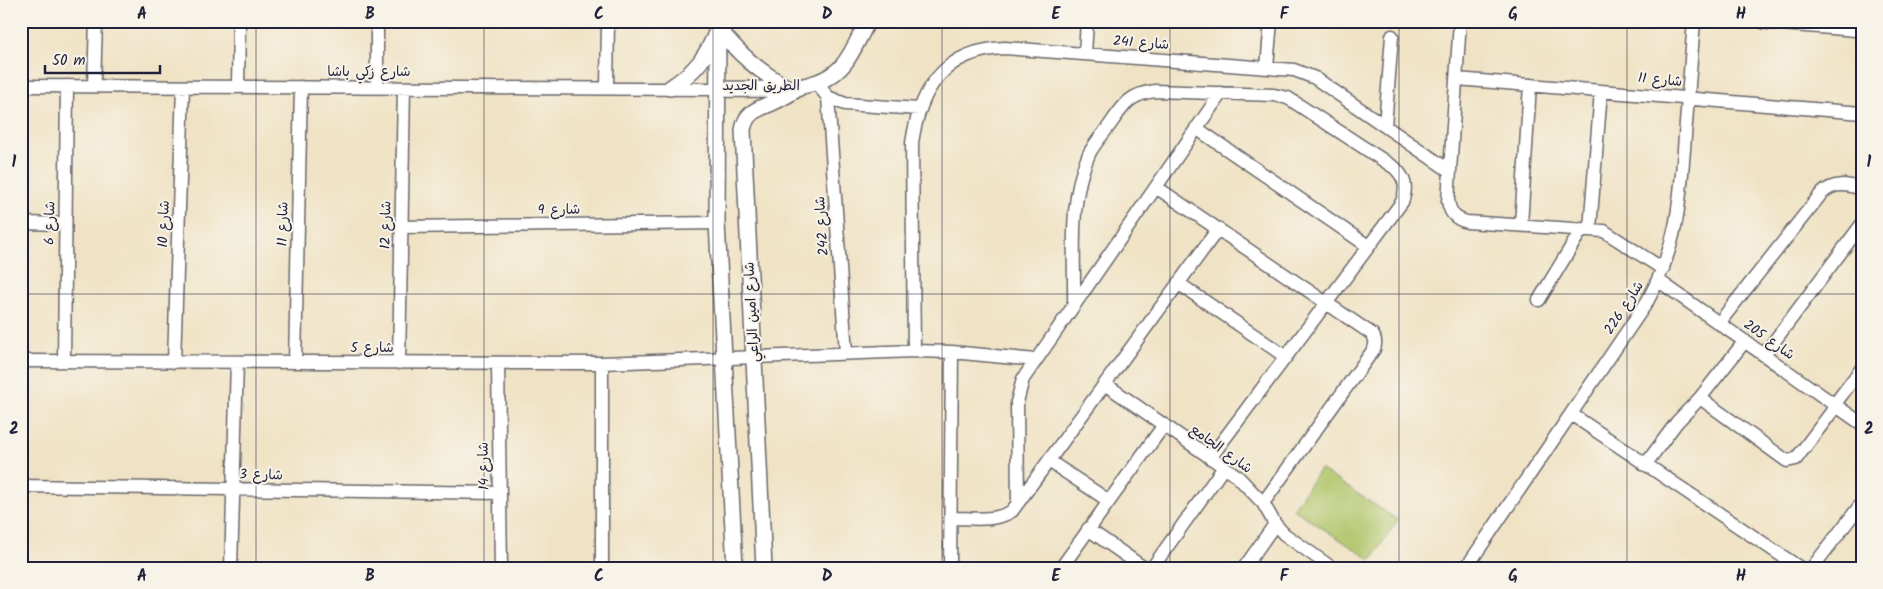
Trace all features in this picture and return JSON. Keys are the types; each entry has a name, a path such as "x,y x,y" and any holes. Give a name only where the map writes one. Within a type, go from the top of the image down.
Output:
{"street":[{"path":"94,86 96,21"},
{"path":"238,87 239,21"},
{"path":"376,21 377,88"},
{"path":"607,87 608,21"},
{"name":"الطريق الجديد","path":"718,25 717,89 794,88 816,83 831,76 844,64 868,21"},
{"path":"1085,54 1087,21"},
{"path":"1267,67 1271,21"},
{"name":"شارع 205","path":"1460,21 1448,201 1453,215 1459,220 1467,222 1586,229 1604,232 1617,238 1719,323 1862,424"},
{"name":"شارع 226","path":"1466,568 1647,302 1661,275 1671,249 1679,207 1694,21"},
{"path":"1764,21 1862,29"},
{"path":"670,88 687,77 701,63 711,47 718,25"},
{"path":"718,25 748,62 768,76 794,88"},
{"path":"1385,126 1392,36"},
{"name":"شارع 241","path":"914,351 912,143 919,109 935,81 945,69 973,53 1005,48 1294,70 1315,78 1450,171"},
{"name":"شارع 11","path":"1456,79 1862,113"},
{"path":"816,83 828,97 845,104 919,109"},
{"path":"1521,225 1530,85"},
{"name":"شارع زكي باشا","path":"21,86 607,87 717,89"},
{"name":"شارع 6","path":"64,361 67,86"},
{"name":"شارع 10","path":"174,362 183,86"},
{"name":"شارع 11","path":"295,362 301,87"},
{"name":"شارع 12","path":"399,363 404,88"},
{"name":"شارع امين الراعي","path":"764,568 742,130 746,119 754,110 776,101 794,88"},
{"path":"717,89 717,223 735,568"},
{"path":"1074,305 1077,194 1082,172 1096,145 1121,108 1130,99 1142,93 1155,91 1221,93 1274,95 1288,98 1395,168 1402,175 1405,184 1405,194 1402,202 1210,458"},
{"path":"1539,300 1586,229 1601,91"},
{"path":"1018,503 1017,402 1023,379 1221,93"},
{"name":"شارع 242","path":"828,97 846,352"},
{"path":"1196,128 1368,246"},
{"path":"1719,323 1827,188 1843,184 1862,189"},
{"path":"1156,186 1372,334 1375,338 1376,344 1263,503"},
{"path":"21,223 65,224"},
{"name":"شارع 9","path":"401,227 717,223"},
{"path":"1764,355 1862,224"},
{"path":"951,518 995,518 1004,516 1012,511 1218,229"},
{"path":"1178,283 1286,357"},
{"path":"1646,465 1677,422 1700,398 1744,341"},
{"name":"شارع 5","path":"21,361 602,363 754,358 846,352 914,351 952,352 1036,360"},
{"path":"950,568 952,352"},
{"path":"230,568 238,362"},
{"path":"602,363 602,568"},
{"name":"شارع 14","path":"498,364 501,568"},
{"path":"1700,398 1787,461 1796,459 1862,368"},
{"name":"شارع الجامع","path":"1104,384 1237,476 1263,503 1275,524 1284,534 1332,568"},
{"path":"1571,414 1800,568"},
{"path":"1061,568 1164,425"},
{"path":"1049,461 1109,501"},
{"path":"1152,568 1224,467"},
{"name":"شارع 3","path":"21,486 500,493"},
{"path":"1812,568 1862,503"},
{"path":"1244,568 1275,524"},
{"path":"1088,529 1144,568"}],"green space":[{"path":"1320,469 1398,520 1371,560 1293,509"}]}
